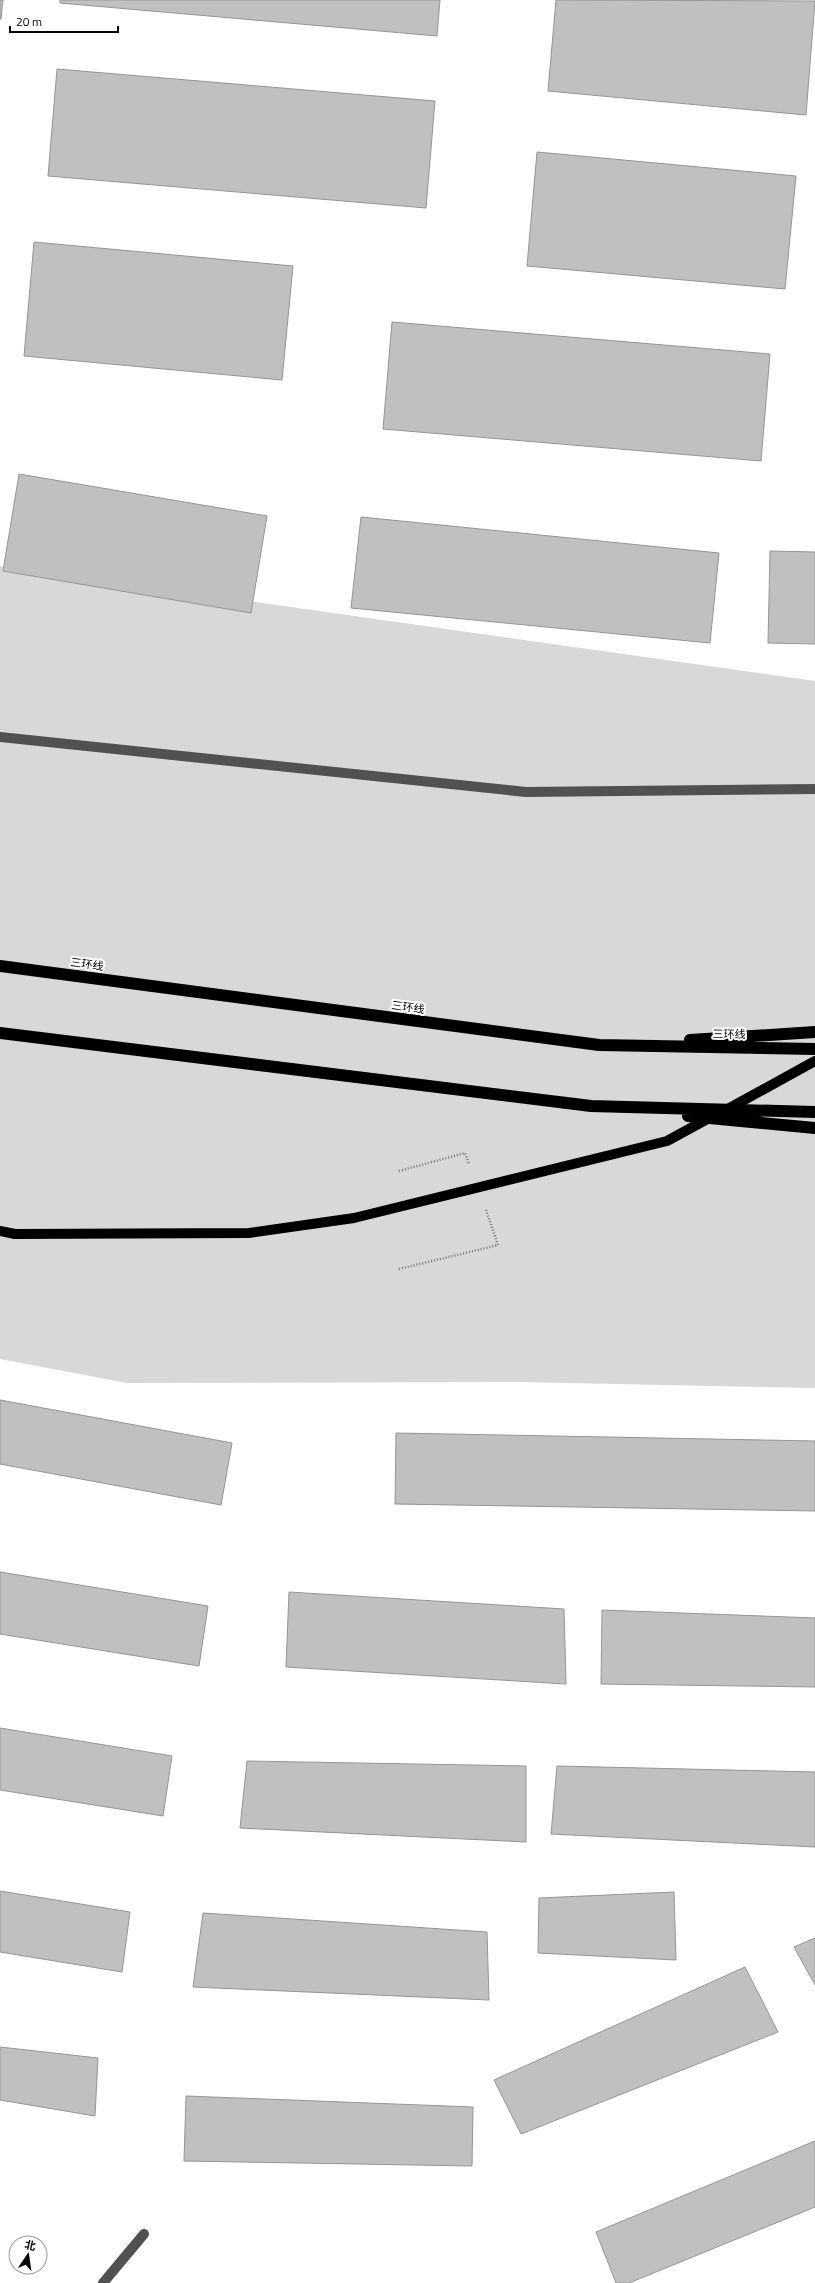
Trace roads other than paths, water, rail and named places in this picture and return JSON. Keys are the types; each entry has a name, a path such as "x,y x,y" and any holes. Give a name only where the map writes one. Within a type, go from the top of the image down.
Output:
{"highway":[{"name":"三环线","path":"0,966 599,1045 815,1049"},
{"path":"599,1045 815,1032"},
{"path":"0,1033 591,1106 815,1128"},
{"path":"591,1106 815,1112"}],"main road":[{"path":"0,1231 15,1234 249,1233 354,1218 667,1141 815,1061"}],"street":[{"path":"0,737 526,792 815,789"},
{"path":"104,2283 144,2234"}]}
